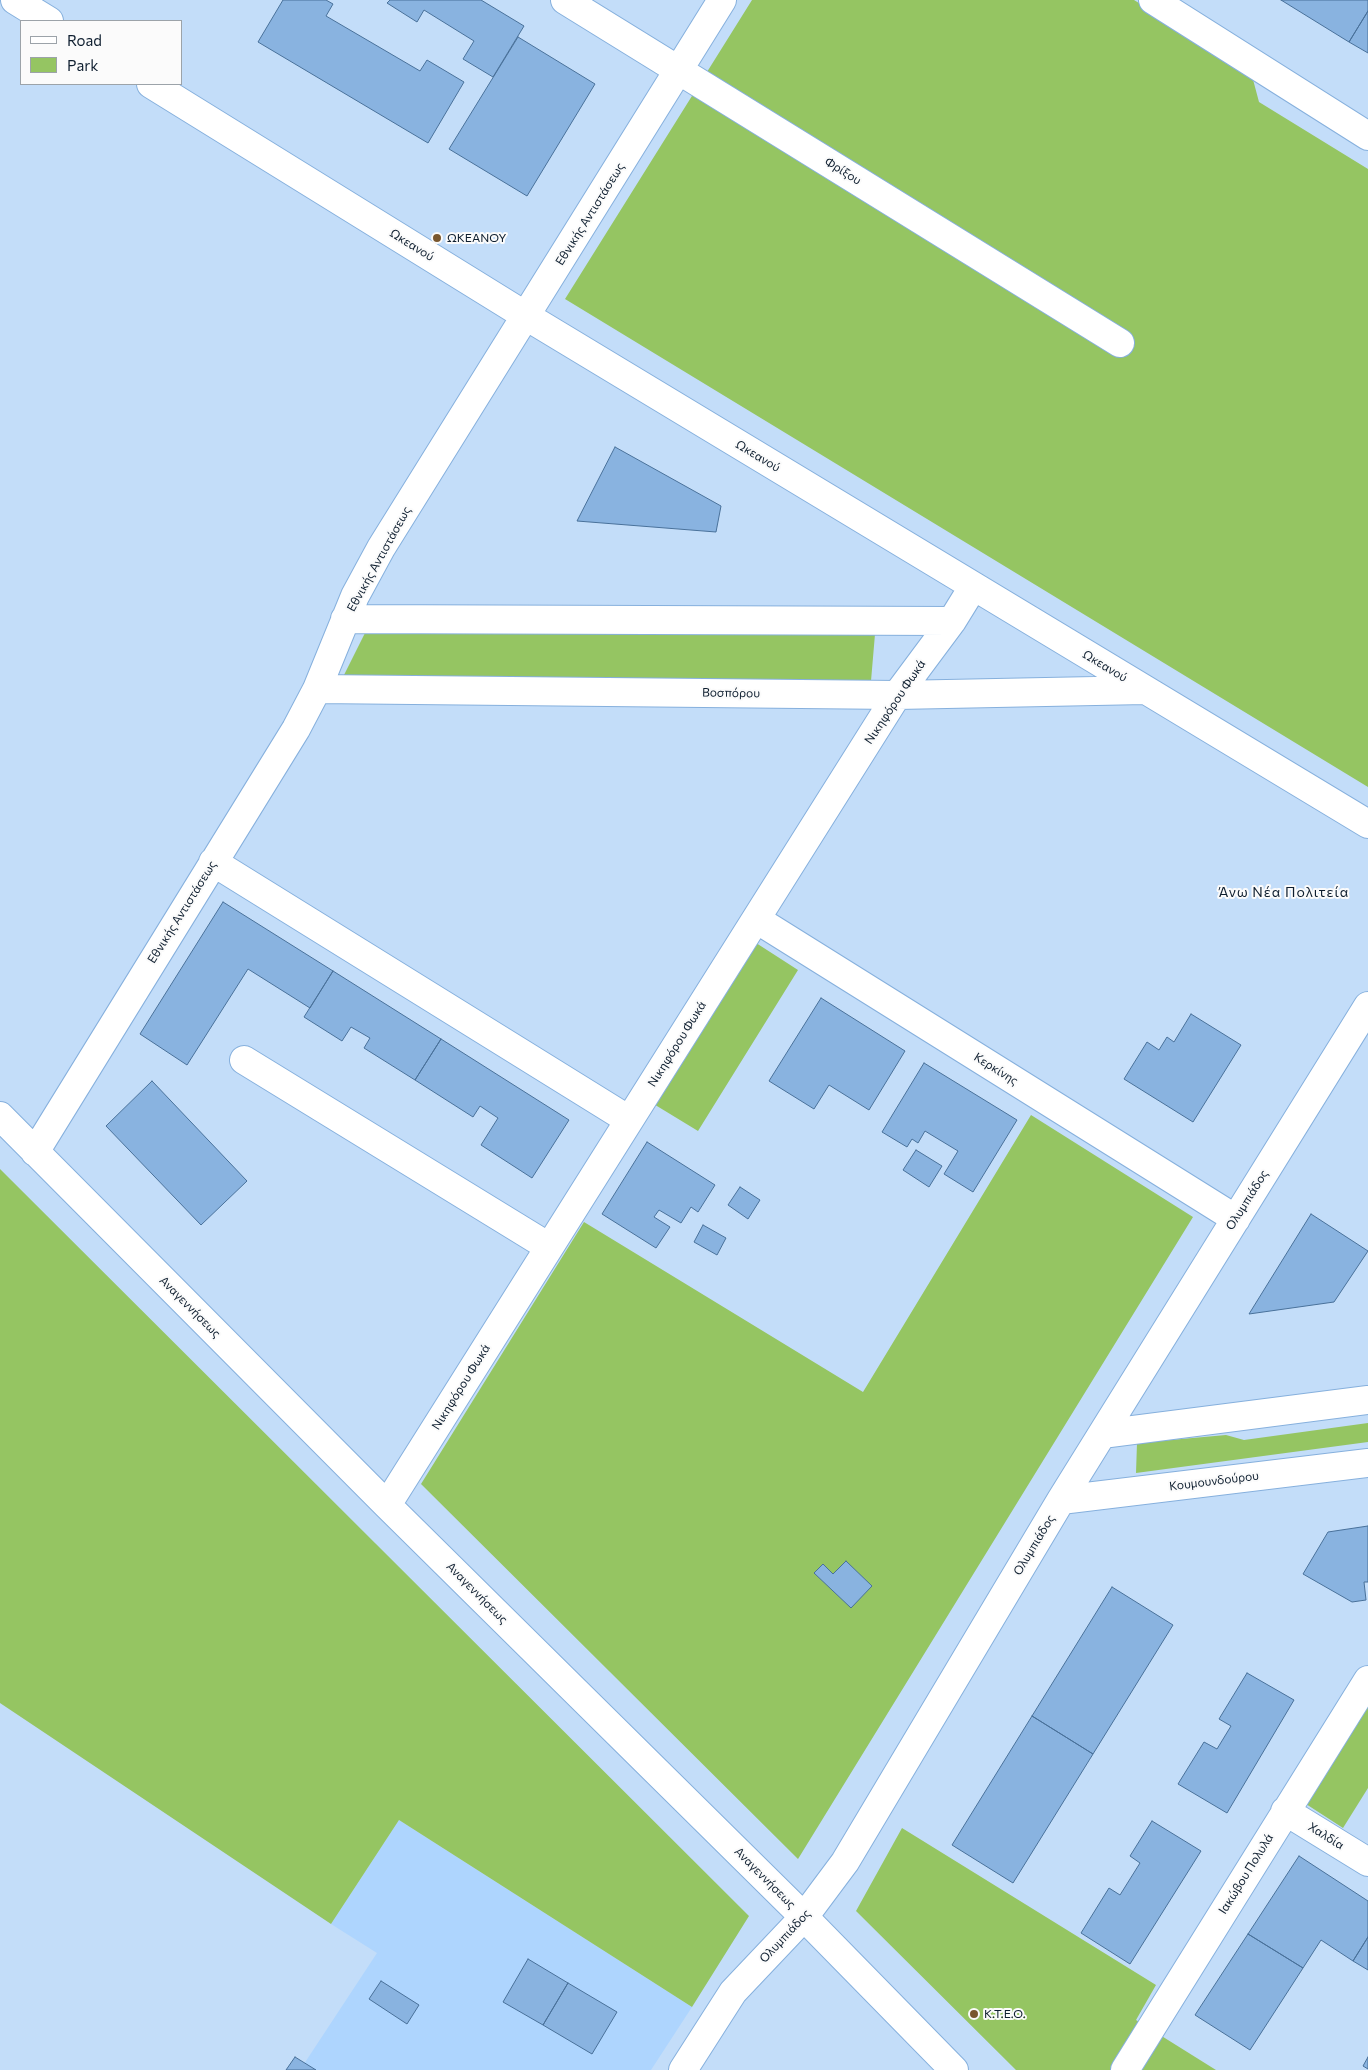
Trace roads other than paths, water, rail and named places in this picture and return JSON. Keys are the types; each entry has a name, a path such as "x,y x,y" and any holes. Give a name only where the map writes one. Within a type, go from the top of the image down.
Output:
{"street":[{"path":"15,0 47,20"},
{"name":"Φρίξου","path":"565,0 1120,343"},
{"name":"Εθνικής Αντιστάσεως","path":"35,1152 296,728 317,689 355,596 382,548 722,0"},
{"path":"1153,0 1368,136"},
{"name":"Ωκεανού","path":"153,85 526,316 1368,824"},
{"name":"Νικηφόρου Φωκά","path":"387,1505 897,695 952,621 974,587"},
{"path":"346,619 952,621"},
{"name":"Βοσπόρου","path":"317,689 897,695 1145,690"},
{"path":"213,862 629,1120"},
{"name":"Κερκίνης","path":"756,919 1236,1219"},
{"name":"Ολυμπιάδος","path":"683,2070 733,1992 804,1917 828,1887 1061,1500 1368,1006"},
{"path":"244,1060 549,1247"},
{"name":"Αναγεννήσεως","path":"0,1116 387,1505 804,1917 954,2070"},
{"path":"1102,1434 1368,1400"},
{"name":"Κουμουνδούρου","path":"1061,1500 1368,1463"},
{"name":"Ιακώβου Πολυλά","path":"1125,2070 1368,1680"},
{"name":"Χαλδία","path":"1285,1811 1364,1852"}],"place":[{"name":"ΩΚΕΑΝΟΥ","path":"437,238"},
{"name":"K.T.E.O.","path":"974,2014"}],"district":[{"name":"Άνω Νέα Πολιτεία","path":"1284,892"}]}
